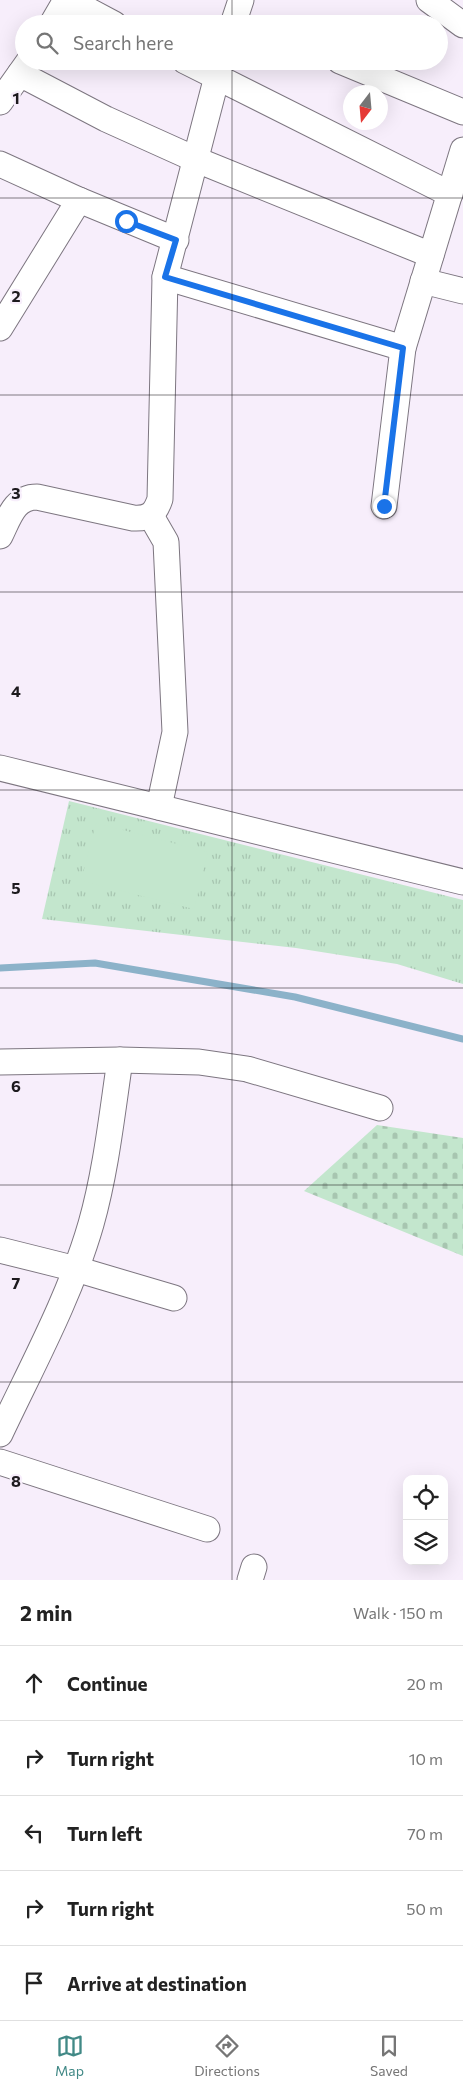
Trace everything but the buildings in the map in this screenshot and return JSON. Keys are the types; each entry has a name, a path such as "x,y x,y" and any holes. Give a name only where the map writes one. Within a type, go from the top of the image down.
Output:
{"street":[{"path":"58,15 67,0 96,15"},
{"path":"429,0 463,24"},
{"path":"0,102 23,70"},
{"path":"27,70 106,120 197,160 431,255"},
{"path":"0,536 18,502 26,497 37,496 133,518 151,516 156,510 160,499 165,277 197,160 218,70"},
{"path":"220,70 450,194"},
{"path":"362,70 463,112"},
{"path":"384,506 403,348 463,150"},
{"path":"0,164 79,200 176,240"},
{"path":"0,328 79,200"},
{"path":"165,277 403,348"},
{"path":"423,281 463,291"},
{"path":"151,516 166,542 175,732 159,807"},
{"path":"0,768 463,882"},
{"path":"0,1434 76,1269 91,1224 105,1158 120,1060"},
{"path":"0,1062 120,1060 199,1062 247,1069 380,1108"},
{"path":"0,1250 76,1269 174,1298"},
{"path":"0,1462 207,1529"}],"green space":[{"path":"69,801 463,900 463,984 397,964 296,948 42,919"},
{"path":"96,823 208,852 194,909 81,881"},
{"path":"377,1125 463,1138 463,1256 304,1191"}],"waterway":[{"path":"0,968 95,963 295,997 463,1039"}],"route":[{"path":"126,221 176,240 165,277 328,324 403,348 384,506"}]}
